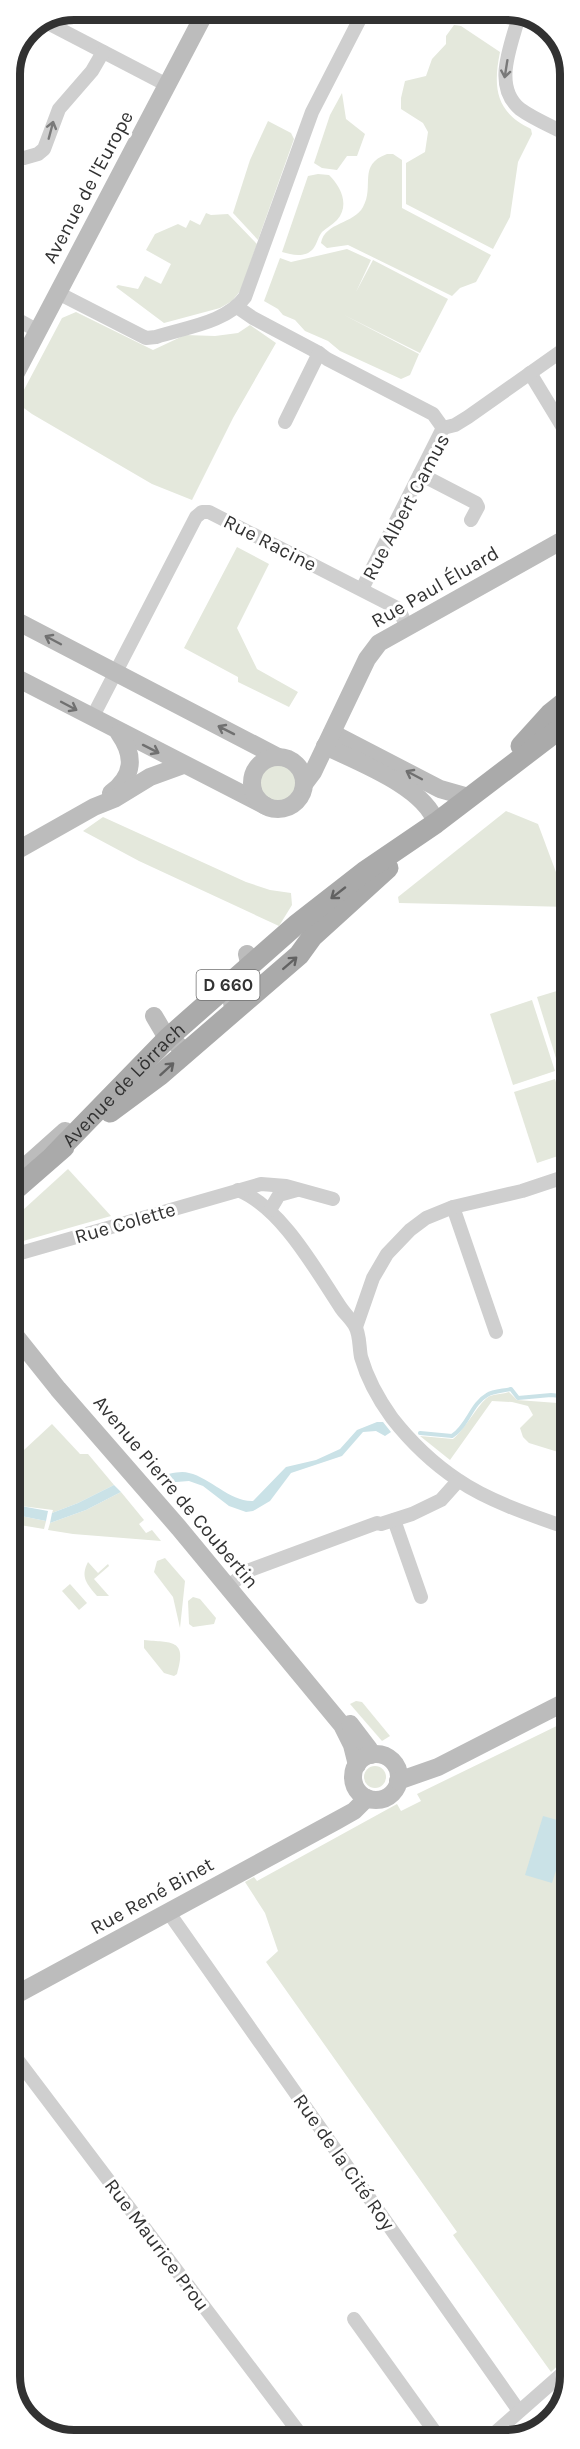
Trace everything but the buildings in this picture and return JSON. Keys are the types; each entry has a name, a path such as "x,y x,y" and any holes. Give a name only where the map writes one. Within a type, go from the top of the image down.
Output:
{"main road":[{"name":"Avenue de Lörrach","path":"491,779 560,706"},
{"name":"Avenue de Lörrach","path":"20,1185 54,1155 248,960 364,872 428,829 560,728"},
{"name":"Avenue de Lörrach","path":"54,1155 160,1075 299,955 312,937 368,889 428,829"}],"street":[{"name":"Avenue de l'Europe","path":"20,365 201,20"},
{"path":"58,293 146,338 156,337 226,314 237,307 245,297 312,112 359,20"},
{"path":"518,21 504,78 506,89 522,111 560,131"},
{"path":"51,25 167,85"},
{"path":"20,158 38,154 44,149 59,109 92,71 103,52"},
{"path":"237,307 253,318 320,353 327,360 433,414 443,428"},
{"path":"20,321 38,330"},
{"name":"Rue Albert Camus","path":"362,589 443,428 455,425 560,352"},
{"path":"285,422 320,353"},
{"path":"530,374 560,423"},
{"path":"420,474 477,503 478,507 471,520"},
{"name":"Rue Racine","path":"92,717 196,517 202,512 208,512 399,609 407,628"},
{"name":"Rue Paul Éluard","path":"304,784 314,772 367,659 379,644 560,542"},
{"path":"20,623 278,757 296,764 301,770 304,784 300,797 289,807 273,809 119,733 20,680"},
{"path":"94,807 124,783 129,770 127,744 119,733"},
{"path":"296,764 311,761 328,739"},
{"path":"328,739 440,789 468,797"},
{"path":"328,739 412,790 432,811 428,829"},
{"path":"266,806 254,794 253,777 262,763 278,757"},
{"path":"20,849 94,807 114,799 150,777 183,765"},
{"path":"154,1016 168,1038 178,1046 193,1045 212,1020 243,994 252,974 248,960"},
{"path":"20,1172 168,1038"},
{"path":"356,1327 378,1269 387,1254 410,1230 426,1218 453,1207 530,1190 560,1180"},
{"name":"Rue Colette","path":"20,1253 261,1184 286,1186 333,1199"},
{"path":"238,1190 258,1199 270,1210 305,1253 356,1327 362,1358 374,1387 391,1416 408,1436 459,1481 517,1509 560,1525"},
{"path":"270,1210 279,1195 299,1190"},
{"path":"453,1207 496,1332"},
{"name":"Avenue Pierre de Coubertin","path":"20,1342 274,1643 293,1656 301,1665 362,1740 364,1760"},
{"name":"Avenue Pierre de Coubertin","path":"20,1348 43,1371"},
{"path":"228,1587 247,1571 377,1523 394,1520 441,1500 459,1481"},
{"path":"517,1509 560,1518"},
{"path":"394,1520 421,1597"},
{"path":"397,1774 438,1767 560,1704"},
{"path":"383,1755 397,1774 394,1791 385,1798 361,1793 353,1776 364,1760 383,1755"},
{"name":"Rue René Binet","path":"20,1993 354,1810 361,1793"},
{"name":"Rue de la Cité Roy","path":"169,1913 519,2411"},
{"name":"Rue Maurice Prou","path":"20,2063 297,2430"},
{"path":"354,2319 433,2430"},
{"path":"498,2430 560,2376"}],"shaded area":[{"path":"454,25 461,26 500,52 497,76 499,97 510,115 531,129 532,134 518,162 510,217 493,249 406,204 406,163 425,152 428,132 423,123 401,109 405,81 426,76 432,59 446,44 446,36"},
{"path":"342,93 346,119 365,134 357,156 347,156 337,170 322,168 314,163 330,115"},
{"path":"268,121 291,133 294,139 258,240 233,213 250,160"},
{"path":"387,154 393,154 402,160 402,208 491,255 476,282 460,288 452,296 348,245 327,248 321,243 328,231 359,213 368,191 369,170 372,164"},
{"path":"329,175 337,185 343,202 341,214 322,232 310,252 298,255 282,252 308,176"},
{"path":"206,213 228,214 257,244 241,290 232,301 220,308 164,323 116,287 118,285 138,289 145,276 161,284 171,264 146,250 155,234 178,224 186,228 190,220 200,225"},
{"path":"347,249 371,260 356,292 373,260 448,299 420,353 344,315 419,354 410,375 401,379 340,351 328,341 305,331 295,320 283,315 278,309 264,301 280,258 291,262"},
{"path":"76,312 153,350 185,335 215,336 238,333 250,325 276,343 233,418 192,500 152,484 20,405 20,397 62,318"},
{"path":"237,547 269,564 237,628 257,669 298,692 289,707 238,682 238,677 184,648"},
{"path":"278,765 292,770 297,784 292,798 278,803 264,798 259,784 264,770"},
{"path":"506,811 538,824 560,883 560,907 399,903 398,897"},
{"path":"103,817 246,882 270,890 291,893 292,905 279,926 139,861 83,831"},
{"path":"560,990 560,1068 559,1068 537,997"},
{"path":"532,1000 555,1071 513,1085 490,1014"},
{"path":"555,1079 560,1095 560,1155 537,1163 514,1092"},
{"path":"68,1169 111,1216 23,1241 20,1238 20,1213"},
{"path":"509,1392 517,1400 560,1403 560,1453 529,1443 523,1437 520,1428 533,1415 528,1406 512,1402 492,1401 450,1460 420,1436 453,1439 486,1398"},
{"path":"52,1424 80,1454 88,1454 114,1485 52,1513 53,1510 20,1506 20,1454"},
{"path":"121,1492 144,1520 139,1524 146,1533 152,1530 161,1541 48,1530 50,1523 86,1510"},
{"path":"20,1516 46,1521 44,1529 20,1525"},
{"path":"165,1558 185,1581 180,1628 173,1597 154,1572 157,1561"},
{"path":"88,1562 98,1573 108,1564 109,1566 94,1579 109,1596 97,1596 88,1584 85,1572"},
{"path":"70,1584 87,1603 79,1610 62,1591"},
{"path":"193,1597 200,1599 216,1618 214,1624 193,1627 189,1624 188,1601"},
{"path":"144,1640 169,1643 179,1648 180,1662 177,1674 174,1676 164,1673 144,1648"},
{"path":"356,1701 362,1702 390,1736 382,1741 350,1704"},
{"path":"560,1724 560,2363 551,2372 453,2235 457,2232 266,1962 278,1951 265,1913 245,1882 254,1877 257,1881 397,1804 401,1811 421,1801 417,1794"},
{"path":"375,1766 383,1769 386,1777 383,1785 375,1788 367,1785 364,1777 367,1769"}],"water":[{"path":"383,1422 391,1432 385,1436 376,1431 363,1432 342,1456 291,1473 270,1501 253,1511 246,1512 229,1506 203,1486 189,1481 163,1483 157,1476 178,1472 189,1473 236,1498 253,1501 286,1467 316,1460 340,1449 357,1430"},
{"path":"114,1485 121,1492 86,1510 50,1523 52,1513"},
{"path":"20,1506 48,1511 46,1521 20,1516"},
{"path":"543,1816 560,1821 560,1858 552,1883 525,1875"}],"waterway":[{"path":"420,1433 452,1436 462,1427 482,1399 495,1392 511,1389 518,1398 560,1396"}]}
